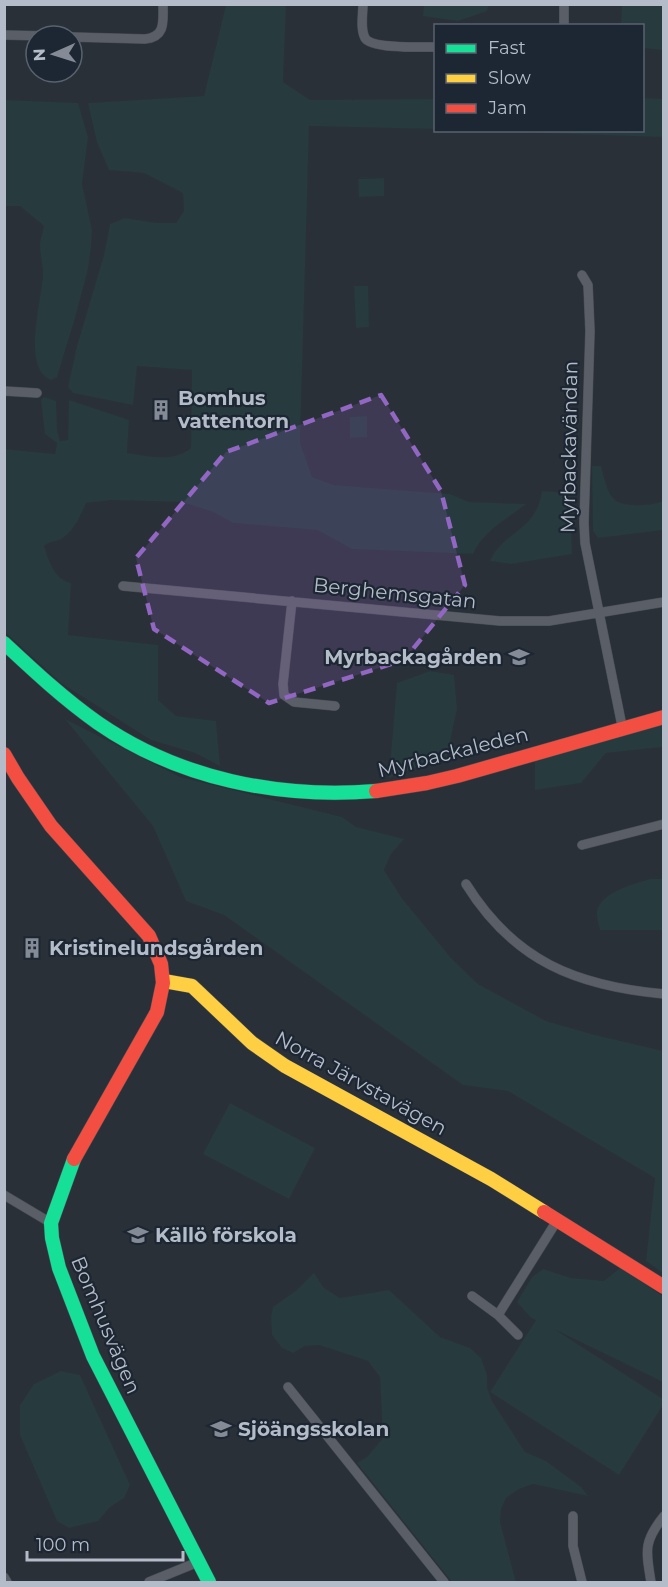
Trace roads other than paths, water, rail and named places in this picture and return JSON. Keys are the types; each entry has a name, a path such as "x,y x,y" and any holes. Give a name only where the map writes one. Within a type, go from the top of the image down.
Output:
{"street":[{"path":"84,37 151,39 160,34 162,30 163,4"},
{"path":"363,4 363,33 369,43 434,47"},
{"path":"564,4 564,24"},
{"path":"4,35 24,35"},
{"name":"Myrbackavändan","path":"582,275 588,285 590,331 584,523 598,612 622,726"},
{"path":"4,391 37,393"},
{"name":"Berghemsgatan","path":"123,586 500,621 549,621 663,603"},
{"path":"292,601 283,684 284,695 294,702 335,706"},
{"name":"Myrbackaleden","path":"4,643 81,711 135,745 158,757 215,777 282,792 334,794 399,789 469,772 622,726 663,717"},
{"path":"4,754 30,796 61,836 149,936 159,954 164,981"},
{"path":"582,845 663,824"},
{"path":"466,885 481,908 494,922 520,946 540,959 566,973 595,984 626,990 663,993"},
{"name":"Norra Järvstavägen","path":"164,981 192,986 252,1043 285,1066 440,1150 558,1219 663,1287"},
{"name":"Bomhusvägen","path":"164,981 161,999 149,1028 71,1164 51,1223 52,1238 59,1268 93,1356 209,1582"},
{"path":"4,1195 51,1223"},
{"path":"498,1315 558,1219"},
{"path":"472,1296 498,1315 518,1335"},
{"path":"288,1387 444,1582"},
{"path":"573,1516 573,1546 582,1582"},
{"path":"651,1582 647,1551 648,1539 663,1516"},
{"path":"149,1582 198,1562"},
{"path":"4,1577 7,1582"}],"place":[{"name":"Bomhus vattentorn","path":"161,410"},
{"name":"Myrbackagården","path":"519,657"},
{"name":"Kristinelundsgården","path":"32,948"},
{"name":"Källö förskola","path":"138,1235"},
{"name":"Sjöängsskolan","path":"221,1429"}]}
